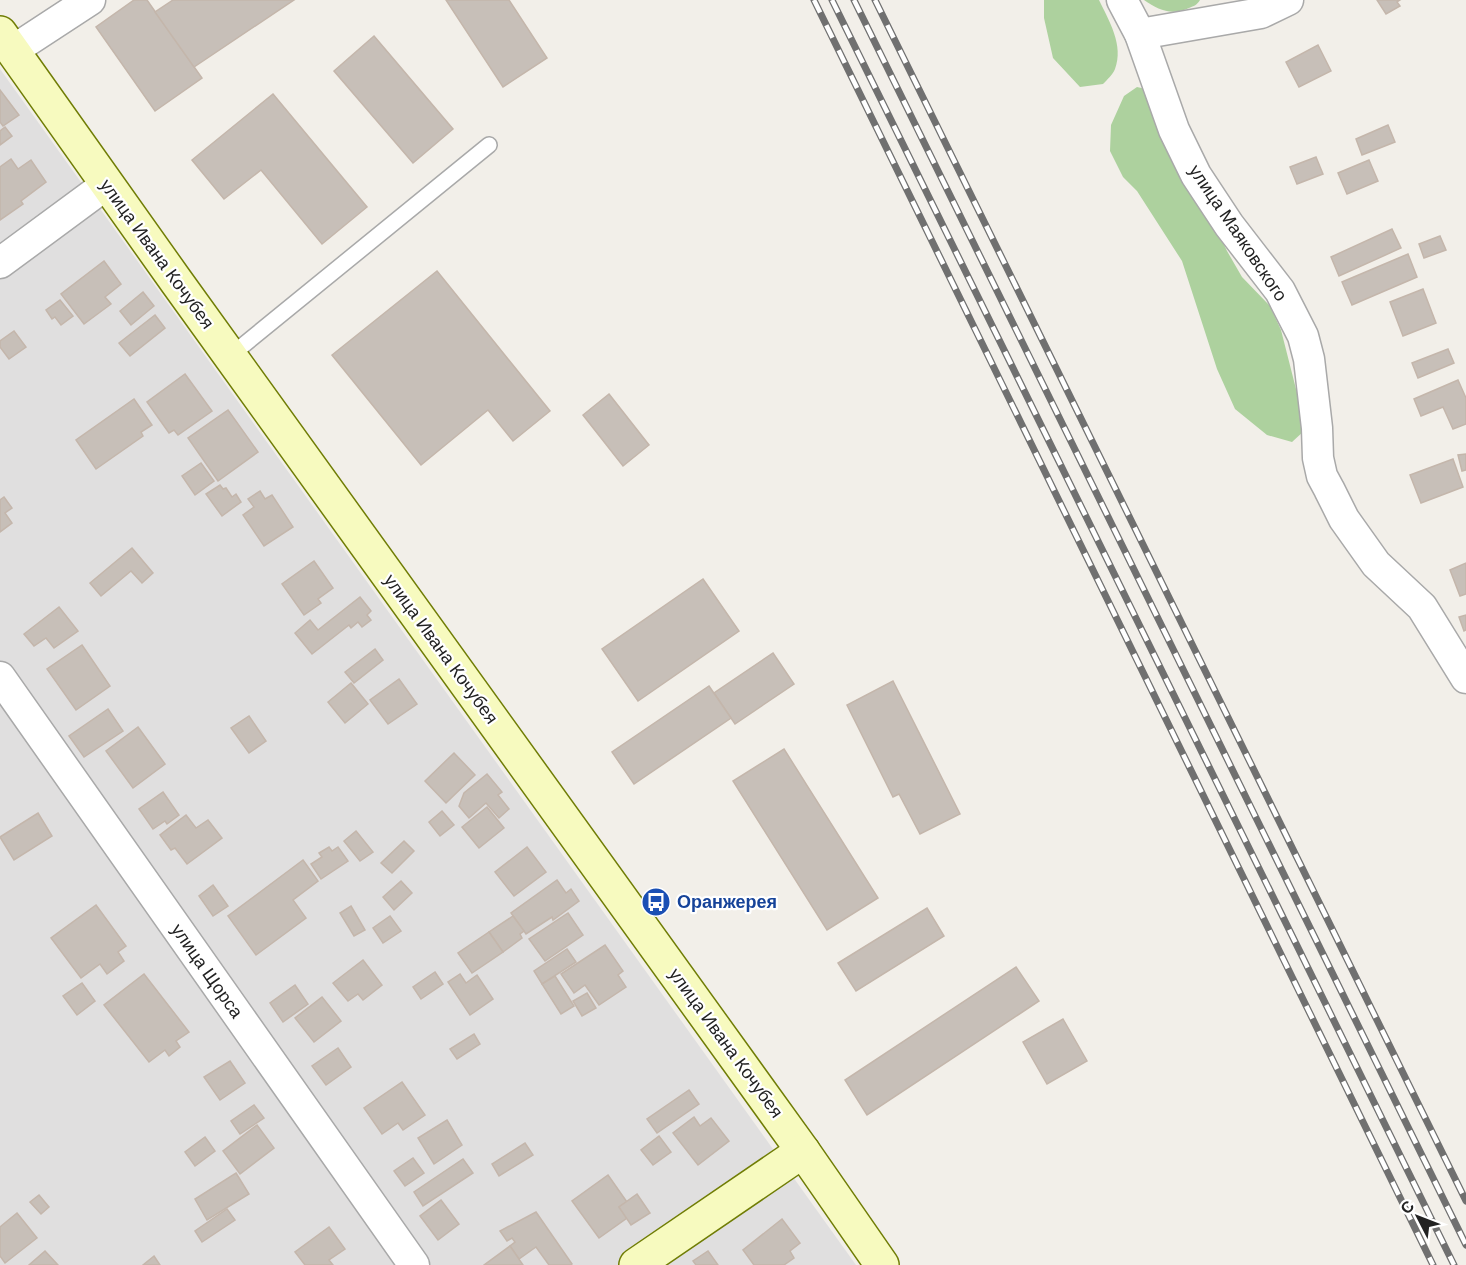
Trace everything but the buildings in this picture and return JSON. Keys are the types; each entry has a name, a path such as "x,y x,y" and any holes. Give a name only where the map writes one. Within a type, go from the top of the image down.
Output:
{"street":[{"path":"6,42 90,0"},
{"name":"улица Маяковского","path":"1122,0 1140,34 1174,130 1196,175 1229,225 1280,291 1303,336 1309,359 1318,458 1322,476 1344,519 1376,564 1422,607 1466,678"},
{"path":"1140,34 1261,13 1288,0"},
{"name":"улица Ивана Кочубея","path":"6,42 803,1151 882,1265"},
{"path":"0,263 107,184"},
{"name":"улица Щорса","path":"0,677 414,1265"},
{"path":"636,1265 803,1151"}],"lane":[{"path":"230,356 489,145"}],"shaded area":[{"path":"0,69 856,1265 0,1265"}],"green space":[{"path":"1044,0 1099,0 1114,33 1118,51 1115,69 1103,84 1080,87 1053,58 1044,18"},
{"path":"1144,0 1200,0 1189,8 1171,12"},
{"path":"1137,87 1150,90 1227,251 1242,277 1270,306 1281,330 1303,410 1304,431 1292,442 1267,435 1235,409 1217,369 1182,261 1137,191 1123,177 1110,151 1111,125 1124,96"}],"railway":[{"path":"814,0 1433,1265"},
{"path":"832,0 1454,1265"},
{"path":"854,0 1466,1245"},
{"path":"875,0 1466,1201"}],"place":[{"name":"Оранжерея","path":"656,902"}]}
